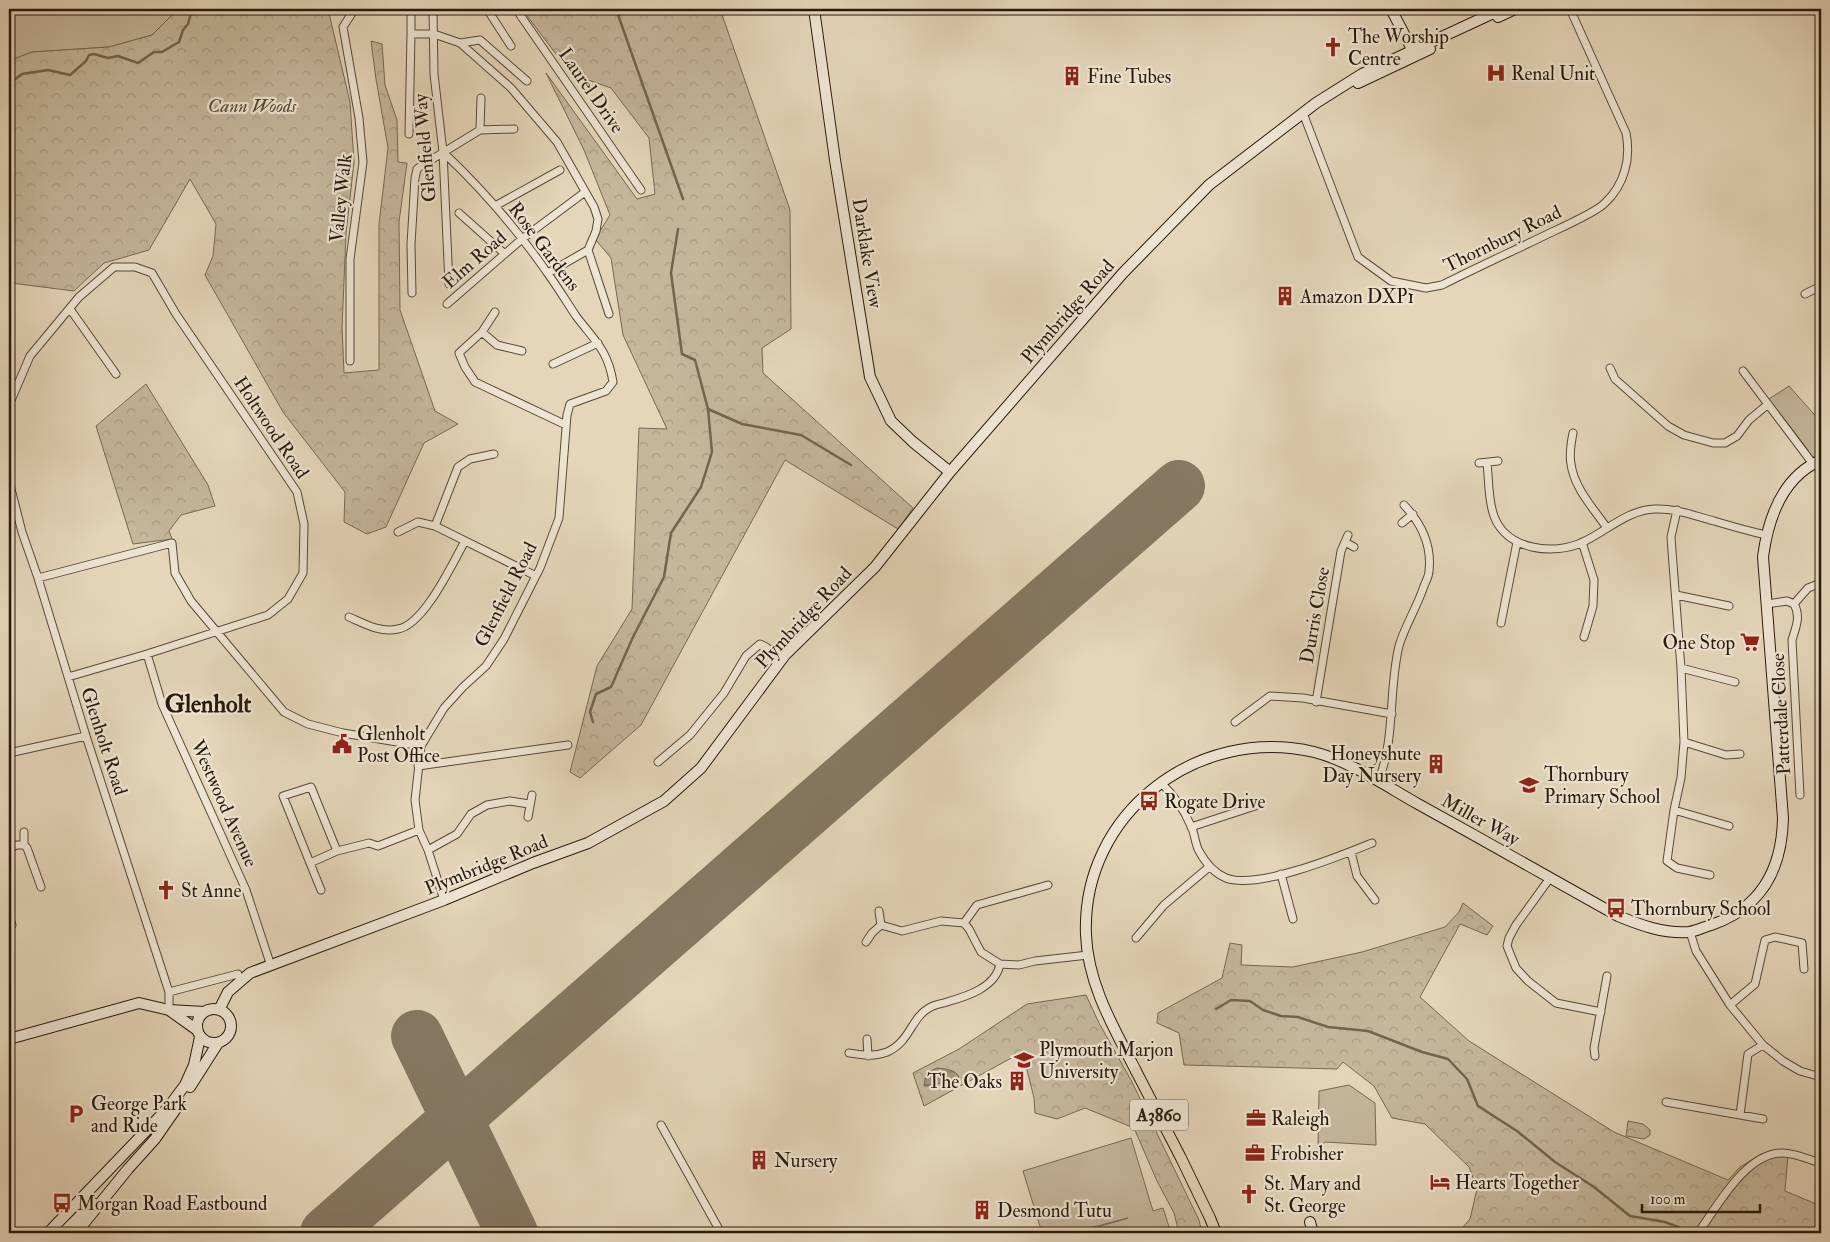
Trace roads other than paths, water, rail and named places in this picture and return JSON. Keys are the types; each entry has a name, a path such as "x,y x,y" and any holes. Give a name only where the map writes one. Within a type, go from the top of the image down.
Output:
{"main road":[{"name":"Darklake View","path":"814,9 870,377 891,421 913,442 950,472"},
{"path":"1391,9 1413,53"},
{"name":"Plymbridge Road","path":"1413,53 1502,9"},
{"name":"Plymbridge Road","path":"220,1010 228,992 250,973 444,900 533,863 588,843 664,801 701,768 782,660 875,567 950,472 1132,262 1209,185 1316,103 1362,74 1515,9"},
{"name":"Miller Way","path":"1216,1233 1181,1158 1099,995 1091,970 1086,935 1089,896 1102,854 1124,818 1140,800 1174,773 1225,752 1263,747 1286,747 1328,756 1618,916 1644,927 1690,932 1722,921 1742,910 1757,896 1773,873 1783,836 1763,557 1771,516 1782,495 1797,477 1817,462"},
{"path":"9,1039 139,1003 169,1010 204,1012 213,1009 220,1010 229,1017 231,1024 228,1036 218,1043 156,1138 76,1233"},
{"path":"169,1010 210,1043 218,1043"},
{"path":"48,1233 167,1109 185,1085 194,1065 199,1017 204,1012"},
{"path":"63,1233 128,1169"},
{"path":"1310,1222 1313,1233"}],"street":[{"path":"409,134 411,9"},
{"name":"Glenfield Way","path":"434,9 434,74 443,152 449,284"},
{"path":"487,9 511,46"},
{"name":"Laurel Drive","path":"516,9 641,190"},
{"name":"Thornbury Road","path":"1303,113 1358,257 1391,281 1426,288 1442,285 1574,222 1604,205 1619,184 1629,153 1626,133 1570,9"},
{"name":"Valley Walk","path":"350,361 350,259 363,162 359,118 343,27 355,11"},
{"path":"411,34 434,34 460,43 511,88 557,142 586,192 598,219 596,231 588,250 548,273"},
{"path":"460,43 480,40 527,81"},
{"path":"480,130 481,98"},
{"path":"412,293 411,244 415,178 418,169 480,130 514,129"},
{"name":"Rose Gardens","path":"443,152 495,206 522,239 606,354 611,367"},
{"path":"495,206 560,170"},
{"name":"Elm Road","path":"447,304 522,239 586,192"},
{"path":"459,213 505,254"},
{"path":"588,250 609,314"},
{"name":"Holtwood Road","path":"68,677 216,633 268,615 288,598 303,573 304,524 297,492 176,314 152,273 135,266 114,268 79,297 70,309"},
{"path":"1805,294 1821,286"},
{"path":"9,404 30,356 70,309 116,374"},
{"path":"495,312 482,332 459,352 465,367 475,382 566,425"},
{"path":"482,332 497,345 522,351"},
{"path":"553,364 598,343"},
{"name":"Glenfield Road","path":"444,900 428,850 419,830 415,800 421,746 444,708 463,686 486,666 504,639 536,576 559,518 566,425 570,404 606,391 613,382 611,367"},
{"path":"1610,368 1616,379 1668,426 1684,435 1713,443 1725,443 1737,436 1749,420 1767,405"},
{"path":"1743,371 1767,405 1817,462"},
{"path":"1573,433 1571,464 1574,475 1607,528"},
{"path":"435,526 458,467 470,458 494,454"},
{"path":"1479,463 1498,461"},
{"path":"1488,463 1493,515 1503,531 1517,542 1530,546 1556,549 1566,548 1582,542 1629,515 1642,510 1656,509 1677,510 1766,535"},
{"name":"Glenholt Road","path":"9,480 22,532 169,992 169,1010"},
{"path":"1378,782 1385,764 1400,643 1418,604 1429,572 1424,532 1413,514 1404,505"},
{"path":"1677,510 1671,537 1681,668 1684,742 1681,778 1674,810 1667,861 1677,868 1710,874"},
{"path":"1402,523 1413,514"},
{"path":"398,532 418,522 435,526 536,576"},
{"name":"Durris Close","path":"1316,702 1341,551 1346,539 1354,547"},
{"path":"349,617 375,629 398,629 412,623 430,602 465,541"},
{"path":"1501,623 1517,542"},
{"path":"1582,542 1594,580 1593,606 1584,637"},
{"path":"38,578 172,543 176,573 191,601 284,712 308,724 342,733 421,746"},
{"path":"1766,604 1787,601 1794,604 1808,588 1821,583"},
{"path":"1676,595 1729,606"},
{"name":"Patterdale Close","path":"1794,604 1798,618 1792,640 1800,794"},
{"path":"658,762 690,735 724,693 746,656 760,644 782,660"},
{"name":"Westwood Avenue","path":"147,654 162,704 246,890 271,966"},
{"path":"1681,668 1735,682"},
{"path":"1235,722 1270,696 1303,698 1316,702 1392,714"},
{"path":"9,753 86,736"},
{"path":"1684,742 1726,754 1740,754"},
{"path":"418,766 568,744"},
{"path":"1161,782 1175,798 1191,827 1198,850 1209,867 1225,878 1246,881 1281,874 1351,852 1372,843"},
{"path":"321,890 283,796 311,787 337,852"},
{"path":"528,817 532,794"},
{"path":"428,850 457,834 471,814 487,805 510,801 529,804"},
{"path":"1191,827 1255,806"},
{"path":"1674,810 1729,826"},
{"path":"310,863 337,852 369,843 378,846 419,830"},
{"path":"24,832 24,845"},
{"path":"9,848 17,845 24,845 28,848 41,887"},
{"path":"1351,852 1358,876 1375,900"},
{"path":"1136,938 1164,905 1209,867"},
{"path":"1281,874 1292,919"},
{"path":"1550,878 1509,938 1507,946 1516,968 1556,1003 1601,1012"},
{"path":"964,923 977,905 1048,885"},
{"path":"1032,889 1035,897"},
{"path":"879,911 881,925"},
{"path":"9,916 12,925"},
{"path":"881,925 902,931 940,921 964,923 981,952 1000,964 1010,966 1088,955"},
{"path":"866,942 881,925"},
{"path":"1690,932 1696,951 1730,1005 1763,1045 1784,1062 1800,1071 1821,1077"},
{"path":"1730,1005 1755,984 1765,940 1775,937 1802,943 1804,968"},
{"path":"849,1053 868,1056 887,1052 906,1038 926,1009 967,995 992,982 999,973 1000,964"},
{"path":"169,992 238,974"},
{"path":"1595,1056 1594,1048 1607,976"},
{"path":"867,1039 868,1056"},
{"path":"1740,1115 1748,1054 1763,1045"},
{"path":"1666,1102 1763,1119"},
{"path":"661,1125 721,1233"},
{"path":"1698,1233 1720,1199 1758,1159 1783,1153 1821,1163"}],"waterway":[{"path":"9,84 22,74 48,70 70,75 86,61 89,55 94,54 108,58 118,56 138,63 154,52 162,52 179,42 183,30 188,24 192,9"},
{"path":"616,9 683,199"},
{"path":"593,722 590,712 596,694 611,687 633,637 664,577 671,533 701,487 712,452 708,409 695,360 682,354 671,273 678,229"},
{"path":"708,409 742,424 801,435 851,465"},
{"path":"1216,1009 1231,1000 1250,1001 1263,1010 1281,1016 1298,1017 1328,1027 1368,1031 1422,1052 1448,1059 1467,1079 1478,1106 1517,1131 1555,1162 1594,1187 1630,1216 1665,1222 1691,1232"}],"place":[{"name":"The Worship Centre","path":"1333,47"},
{"name":"Renal Unit","path":"1496,73"},
{"name":"Fine Tubes","path":"1072,76"},
{"name":"Amazon DXP1","path":"1285,296"},
{"name":"One Stop","path":"1750,642"},
{"name":"Glenholt Post Office","path":"342,744"},
{"name":"Honeyshute Day Nursery","path":"1436,764"},
{"name":"Thornbury Primary School","path":"1529,785"},
{"name":"Rogate Drive","path":"1149,801"},
{"name":"St Anne","path":"166,890"},
{"name":"Thornbury School","path":"1616,908"},
{"name":"Plymouth Marjon University","path":"1024,1060"},
{"name":"The Oaks","path":"1017,1081"},
{"name":"George Park and Ride","path":"76,1114"},
{"name":"Raleigh","path":"1256,1118"},
{"name":"Frobisher","path":"1255,1153"},
{"name":"Nursery","path":"759,1160"},
{"name":"Hearts Together","path":"1440,1182"},
{"name":"St. Mary and St. George","path":"1249,1194"},
{"name":"Morgan Road Eastbound","path":"62,1203"},
{"name":"Desmond Tutu","path":"982,1210"}],"district":[{"name":"Glenholt","path":"208,704"}],"park label":[{"name":"Cann Woods","path":"252,105"}]}
